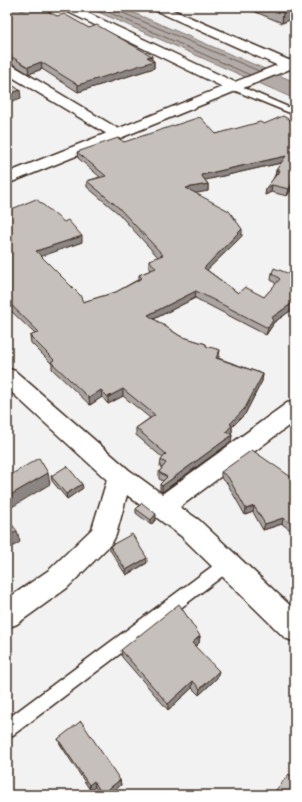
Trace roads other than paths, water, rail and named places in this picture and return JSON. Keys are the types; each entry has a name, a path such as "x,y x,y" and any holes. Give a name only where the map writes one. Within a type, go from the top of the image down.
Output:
{"street":[{"path":"66,7 237,86"},
{"path":"156,7 286,68"},
{"path":"7,68 117,134"},
{"path":"7,179 237,86 286,68"},
{"path":"7,376 120,477 190,528 295,629"},
{"path":"162,507 295,409"},
{"path":"7,615 58,579 103,534 120,477"}],"lane":[{"path":"237,86 295,114"},
{"path":"7,729 227,564"}],"water":[{"path":"87,7 120,7 295,82 295,99"}]}
